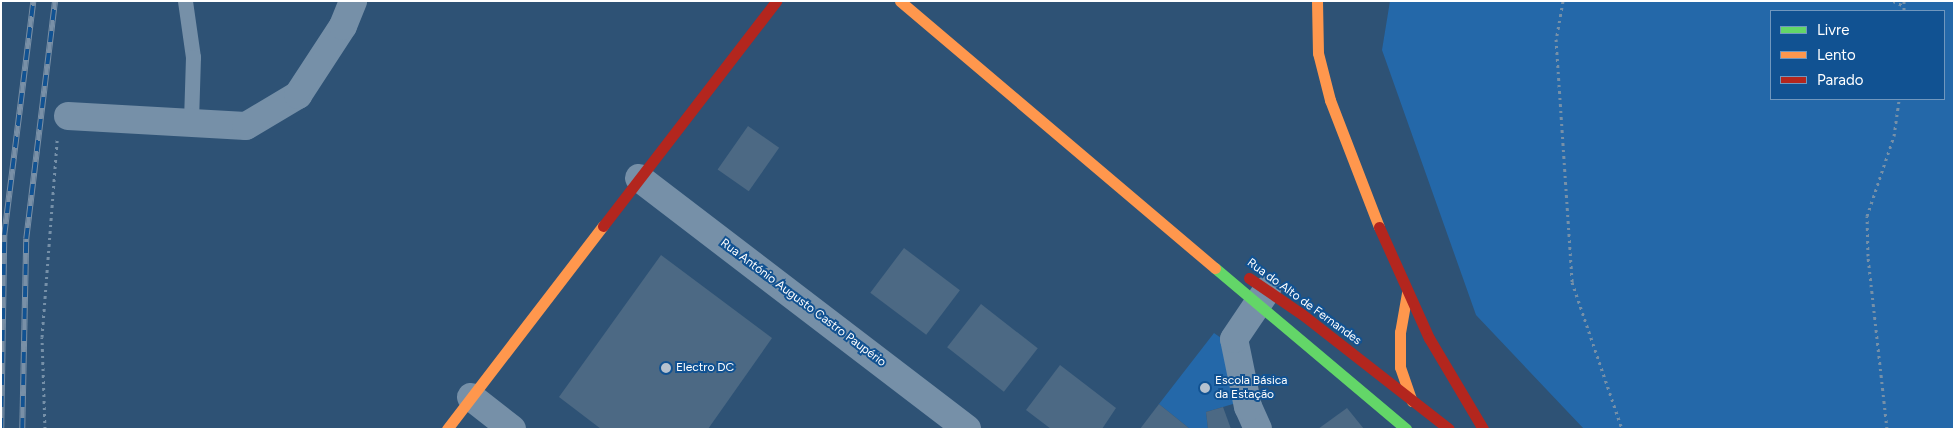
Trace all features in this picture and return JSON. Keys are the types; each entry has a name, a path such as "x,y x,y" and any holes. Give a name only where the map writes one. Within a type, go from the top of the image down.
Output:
{"main road":[{"path":"446,429 776,1"},
{"name":"Rua do Alto de Fernandes","path":"900,1 1138,203 1262,298 1406,429"},
{"path":"1317,1 1318,53 1330,100 1366,197 1428,338 1483,429"},
{"name":"Rua do Alto de Fernandes","path":"1138,203 1262,298 1343,347 1449,429"},
{"path":"1407,293 1400,332 1400,367 1410,398 1426,429"},
{"path":"1387,340 1400,332"},
{"path":"1428,338 1441,382"},
{"path":"1343,347 1367,348"},
{"path":"1446,409 1449,429"}],"street":[{"path":"68,116 191,121 246,126 298,96 343,26 353,1"},
{"name":"Rua António Augusto Castro Paupério","path":"639,178 967,429"},
{"path":"1258,429 1248,407 1234,339 1262,298"},
{"path":"471,397 512,429"}],"lane":[{"path":"185,1 193,57 191,121"}],"path":[{"path":"1562,1 1556,39 1572,282 1622,429"},
{"path":"1893,1 1904,4"},
{"path":"1887,429 1868,256 1867,216 1894,136 1899,100"},
{"path":"45,429 42,336 58,135 68,116"}],"shaded area":[{"path":"1390,1 1954,1 1954,429 1584,429 1476,315 1382,50"},
{"name":"Escola Básica da Estação","path":"1214,333 1231,345 1243,401 1206,412 1208,429 1190,429 1159,404"}],"building":[{"path":"748,126 779,148 749,191 718,169"},
{"path":"904,248 960,290 926,335 870,293"},
{"name":"Electro DC","path":"661,255 772,338 708,429 601,429 559,397"},
{"path":"981,304 1038,348 1004,392 947,347"},
{"path":"1060,365 1116,408 1102,429 1051,429 1026,410"},
{"path":"1159,404 1190,429 1140,429"},
{"path":"1223,407 1231,429 1208,429 1206,412"},
{"path":"1347,408 1364,429 1318,429"}],"railway":[{"path":"1,429 4,235 33,1"},
{"path":"22,429 26,239 55,1"}],"traffic: fast":[{"path":"1215,268 1406,429"}],"traffic: slow":[{"path":"900,1 1215,268"},
{"path":"1317,1 1318,53 1330,100 1379,227"},
{"path":"447,429 603,226"},
{"path":"1407,293 1400,332 1400,367 1412,401"}],"traffic: jam":[{"path":"603,226 776,1"},
{"path":"1379,227 1429,338 1483,429"},
{"path":"1249,278 1303,315 1449,429"}],"place":[{"name":"Electro DC","path":"666,368"},
{"name":"Escola Básica da Estação","path":"1205,388"}]}
